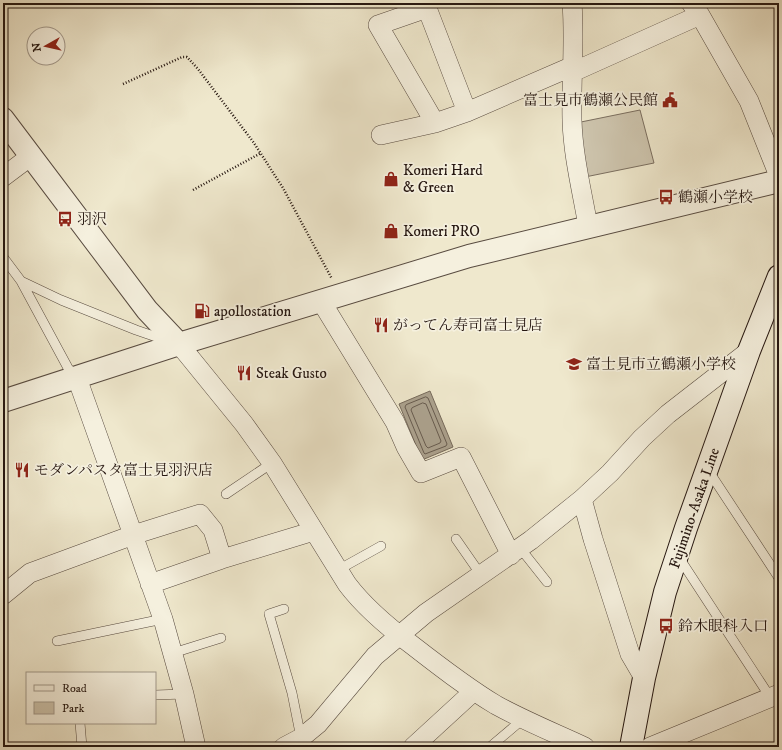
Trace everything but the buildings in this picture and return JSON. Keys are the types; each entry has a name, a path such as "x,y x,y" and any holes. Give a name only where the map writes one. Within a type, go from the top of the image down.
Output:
{"street":[{"path":"572,3 574,25 572,121 576,158 588,226"},
{"path":"435,123 378,25 427,8 467,112"},
{"path":"381,134 435,123 467,112 573,69 695,9 749,101 779,176"},
{"path":"3,119 139,299 179,344 244,424 272,462 338,570 358,598 400,636 474,691 497,705 584,747"},
{"path":"3,177 31,156"},
{"path":"3,401 179,344 469,256 779,181"},
{"name":"Fujimino-Asaka Line","path":"631,747 644,678 665,592 749,351 779,276"},
{"path":"331,298 395,422 406,447 421,473 461,457 515,551"},
{"path":"284,747 301,738 318,724 375,656 426,613 515,551 582,500 610,473 642,438 668,414 749,351"},
{"path":"77,378 163,619 184,694 196,747"},
{"path":"582,500 630,654 644,678"},
{"path":"3,595 30,573 133,535 200,514 213,530 222,559"},
{"path":"150,584 222,559 314,531"},
{"path":"413,747 474,691"},
{"path":"650,747 775,698"}],"lane":[{"path":"3,257 21,281 68,368 77,378"},
{"path":"21,281 61,300 136,330 179,344"},
{"path":"226,494 272,462"},
{"path":"708,469 779,578"},
{"path":"456,539 481,575"},
{"path":"338,570 381,546"},
{"path":"515,551 547,582"},
{"path":"677,554 775,698"},
{"path":"284,609 269,614 292,693 301,738"},
{"path":"57,641 163,619"},
{"path":"173,653 221,638"},
{"path":"156,695 184,694"},
{"path":"490,747 523,718"},
{"path":"80,724 82,747"}],"path":[{"path":"123,84 182,57 187,57 198,69 261,153 283,188 331,298"},
{"path":"193,190 261,153"}],"green space":[{"path":"640,110 654,163 585,177 576,123"}],"water":[{"path":"430,391 453,447 422,460 399,404"}],"place":[{"name":"富士見市鶴瀬公民館","path":"670,100"},
{"name":"Komeri Hard & Green","path":"391,179"},
{"name":"鶴瀬小学校","path":"666,197"},
{"name":"羽沢","path":"65,219"},
{"name":"Komeri PRO","path":"391,231"},
{"name":"apollostation","path":"202,311"},
{"name":"がってん寿司富士見店","path":"381,325"},
{"name":"富士見市立鶴瀬小学校","path":"574,364"},
{"name":"Steak Gusto","path":"244,373"},
{"name":"モダンパスタ富士見羽沢店","path":"22,470"},
{"name":"鈴木眼科入口","path":"666,626"}]}
